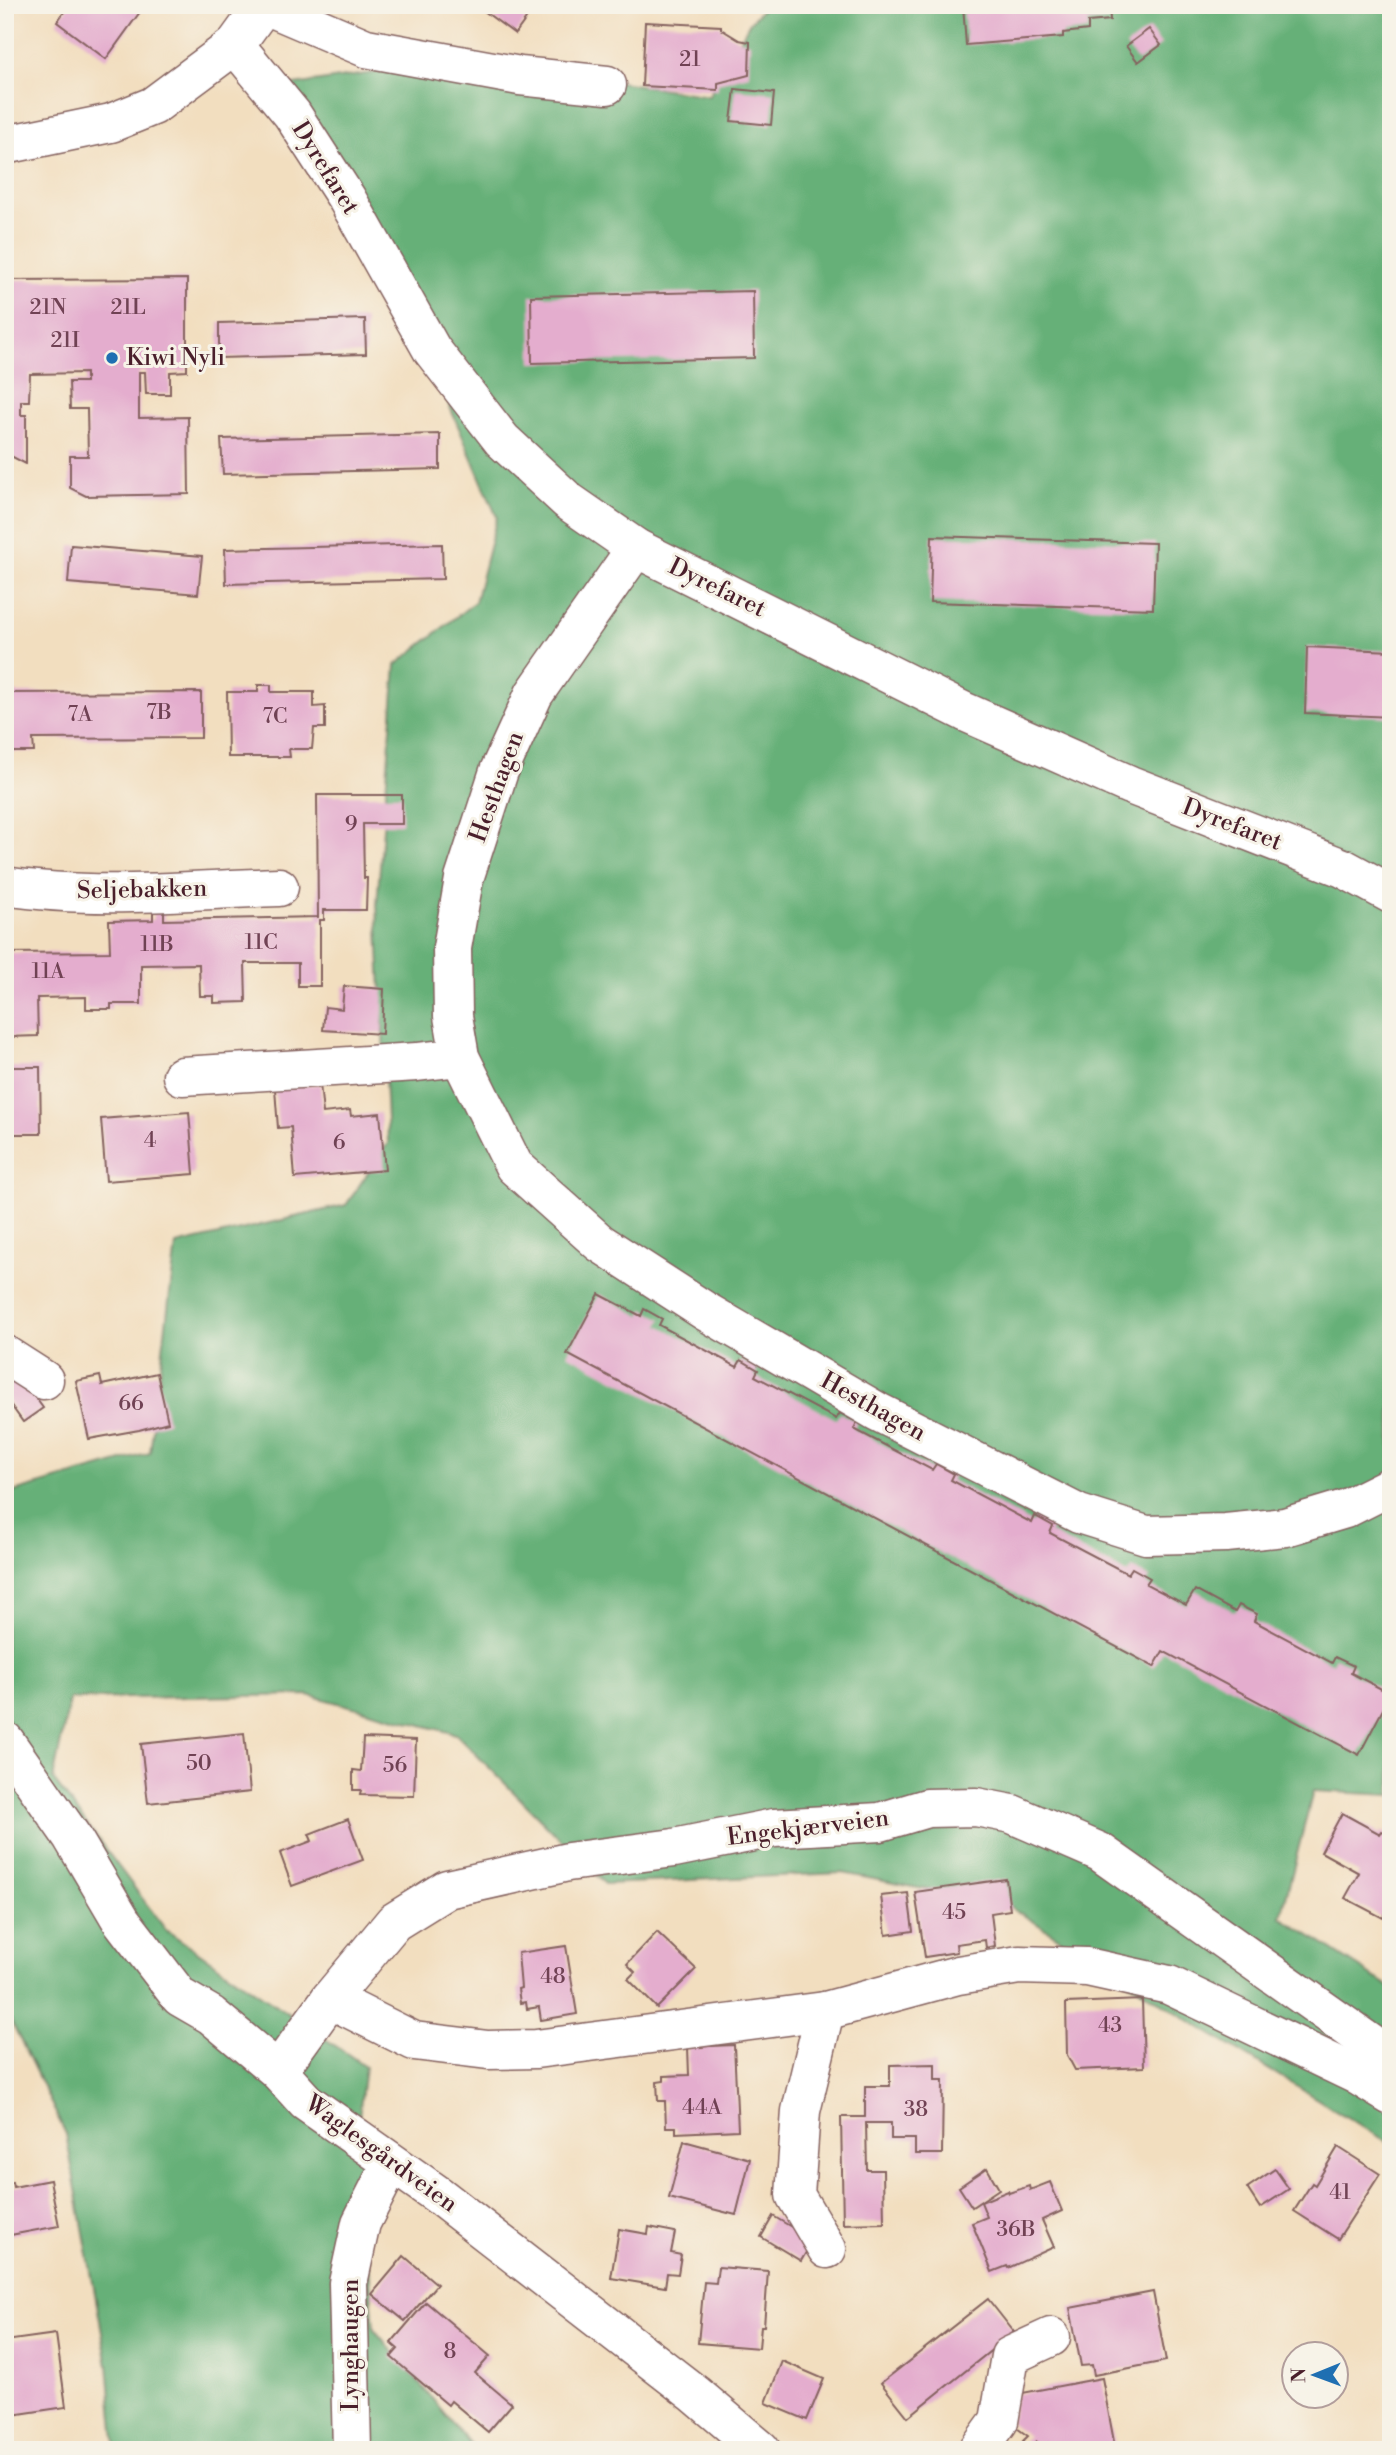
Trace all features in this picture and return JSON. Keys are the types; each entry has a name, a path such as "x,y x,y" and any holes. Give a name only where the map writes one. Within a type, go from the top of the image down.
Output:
{"street":[{"path":"5,145 111,123 153,106 235,45 264,5 366,48 520,76 607,85"},
{"name":"Dyrefaret","path":"235,45 292,114 346,198 432,350 502,440 568,501 636,548 965,712 1130,785 1343,868 1391,894"},
{"name":"Hesthagen","path":"636,548 534,694 499,771 464,879 452,948 453,1016 460,1058 514,1166 600,1243 705,1311 878,1412 1079,1514 1146,1535 1226,1533 1285,1527 1345,1509 1391,1486"},
{"name":"Seljebakken","path":"5,886 34,891 118,892 279,887"},
{"path":"182,1076 460,1058"},
{"path":"5,1355 44,1380"},
{"name":"Waglesgårdveien","path":"5,1741 72,1837 121,1920 180,1997 211,2015 278,2071 306,2102 459,2211 695,2394 761,2450"},
{"name":"Engekjærveien","path":"278,2071 330,1999 394,1922 447,1889 568,1862 674,1848 774,1828 880,1822 927,1808 976,1807 1012,1814 1100,1852 1391,2058"},
{"path":"330,1999 414,2041 488,2050 536,2049 825,2011 958,1975 1019,1965 1087,1967 1170,1985 1355,2074 1391,2096"},
{"path":"825,2011 801,2111 795,2195 827,2249"},
{"name":"Lynghaugen","path":"352,2450 348,2283 361,2222 391,2164"},
{"path":"978,2450 999,2421 1010,2356 1051,2337"}],"green space":[{"path":"766,5 1391,5 1391,1795 1313,1791 1281,1917 1391,1988 1391,2144 1009,1906 843,1873 605,1884 456,1734 308,1695 70,1699 53,1779 166,1930 365,2066 358,2126 374,2329 475,2450 116,2450 108,2365 66,2134 5,2008 5,1492 10,1493 150,1453 176,1245 346,1205 388,1143 377,904 396,665 475,602 497,517 401,292 281,87 469,58 709,96 750,22"}],"building":[{"path":"69,5 145,5 106,59 57,22"},
{"path":"476,5 536,5 515,34"},
{"path":"963,5 1109,5 1110,20 1088,22 1088,30 1063,33 1063,37 966,45"},
{"path":"645,22 721,26 721,29 739,40 750,42 749,75 718,83 718,90 642,86"},
{"path":"1149,29 1161,45 1138,62 1126,46"},
{"path":"735,89 774,93 771,125 731,121"},
{"path":"187,279 187,371 170,372 170,394 146,394 145,372 139,372 139,418 188,417 189,494 86,496 70,488 70,456 88,456 87,409 70,409 69,382 86,382 86,373 30,374 29,401 21,401 21,415 26,415 26,464 5,453 5,280"},
{"path":"753,291 754,358 532,363 531,296"},
{"path":"365,319 366,354 219,358 219,323"},
{"path":"440,434 440,469 223,474 221,439"},
{"path":"932,536 1155,543 1153,609 930,602"},
{"path":"442,544 443,579 226,584 225,549"},
{"path":"71,545 202,556 198,594 68,583"},
{"path":"1307,647 1391,651 1391,717 1305,713"},
{"path":"258,685 271,685 271,692 314,692 314,707 325,706 325,728 314,728 312,749 289,749 290,757 228,757 227,692 258,692"},
{"path":"201,692 201,738 33,739 34,752 5,752 5,693"},
{"path":"317,795 402,795 402,824 363,824 364,878 367,878 366,910 324,910 324,920 320,920 320,986 298,986 298,963 245,963 246,1002 214,1003 214,996 200,996 199,964 141,965 141,1004 111,1004 111,1009 86,1009 86,997 37,998 38,1036 7,1037 6,953 110,952 109,921 153,920 153,909 164,909 164,920 318,917"},
{"path":"344,986 384,989 382,1034 323,1030 325,1007 342,1009"},
{"path":"5,1067 40,1067 41,1134 5,1134"},
{"path":"320,1084 323,1113 350,1110 351,1116 380,1113 385,1170 295,1178 291,1127 278,1128 275,1089"},
{"path":"189,1112 194,1174 106,1181 101,1119"},
{"path":"599,1294 641,1316 644,1309 662,1319 659,1325 737,1367 741,1360 758,1370 755,1376 836,1419 840,1413 857,1422 854,1429 932,1470 936,1464 954,1474 951,1480 1032,1523 1035,1516 1053,1526 1050,1533 1128,1574 1132,1568 1150,1578 1146,1584 1186,1605 1195,1590 1235,1612 1239,1605 1257,1614 1254,1621 1332,1663 1335,1657 1354,1666 1351,1673 1391,1694 1359,1755 1163,1651 1154,1667 567,1354"},
{"path":"157,1373 168,1422 89,1439 76,1381 100,1376 102,1385"},
{"path":"19,1375 43,1408 23,1422 5,1397 5,1385"},
{"path":"244,1733 250,1792 148,1803 141,1744"},
{"path":"363,1738 416,1740 414,1796 360,1795 361,1790 353,1790 353,1770 361,1771"},
{"path":"1342,1813 1380,1834 1382,1831 1391,1836 1391,1904 1383,1918 1345,1898 1359,1873 1321,1852"},
{"path":"348,1819 363,1860 292,1886 280,1853 312,1841 309,1834"},
{"path":"1006,1879 1010,1910 991,1913 995,1946 986,1948 985,1940 956,1944 957,1952 925,1957 915,1892"},
{"path":"908,1893 913,1931 886,1935 881,1896"},
{"path":"657,1932 696,1969 657,2008 628,1979 635,1972 627,1964"},
{"path":"566,1946 577,2014 541,2020 539,2007 527,2009 526,2002 520,2003 518,1953"},
{"path":"1142,2000 1144,2067 1075,2070 1067,2055 1066,2003"},
{"path":"734,2045 738,2130 676,2133 676,2127 666,2127 665,2101 658,2101 657,2082 664,2081 664,2076 689,2075 688,2047"},
{"path":"935,2064 935,2080 943,2080 942,2154 915,2154 915,2139 891,2139 891,2123 866,2123 867,2170 883,2170 884,2223 843,2224 841,2117 865,2117 865,2086 890,2086 890,2065"},
{"path":"684,2141 750,2159 736,2215 669,2198"},
{"path":"1338,2147 1380,2174 1338,2239 1294,2211 1312,2183 1315,2185"},
{"path":"987,2168 999,2189 972,2207 959,2187"},
{"path":"1275,2169 1289,2189 1260,2208 1247,2188"},
{"path":"50,2180 59,2226 5,2236 5,2184 12,2182 13,2187"},
{"path":"1050,2182 1062,2211 1042,2220 1054,2247 1008,2268 1007,2266 992,2272 972,2223 987,2217 981,2202 1008,2191 1009,2193 1029,2186 1030,2190"},
{"path":"773,2216 813,2240 801,2261 761,2237"},
{"path":"649,2227 675,2232 671,2253 681,2255 678,2274 667,2273 665,2287 611,2278 619,2229 648,2234"},
{"path":"404,2256 437,2284 405,2321 372,2294"},
{"path":"718,2267 768,2271 764,2326 761,2326 759,2348 698,2343 704,2282 716,2283"},
{"path":"1153,2292 1166,2361 1094,2375 1092,2365 1081,2366 1070,2308"},
{"path":"988,2299 1014,2332 908,2417 881,2383"},
{"path":"426,2302 490,2356 475,2373 512,2404 488,2432 451,2401 448,2405 391,2357 398,2349 391,2343"},
{"path":"56,2334 66,2407 5,2416 5,2341"},
{"path":"782,2361 824,2379 807,2420 766,2403"},
{"path":"1102,2378 1115,2447 1102,2450 1040,2450 1036,2441 1031,2447 1023,2441 1028,2436 1010,2423 1017,2394"}],"place":[{"name":"Kiwi Nyli","path":"112,358"}]}
